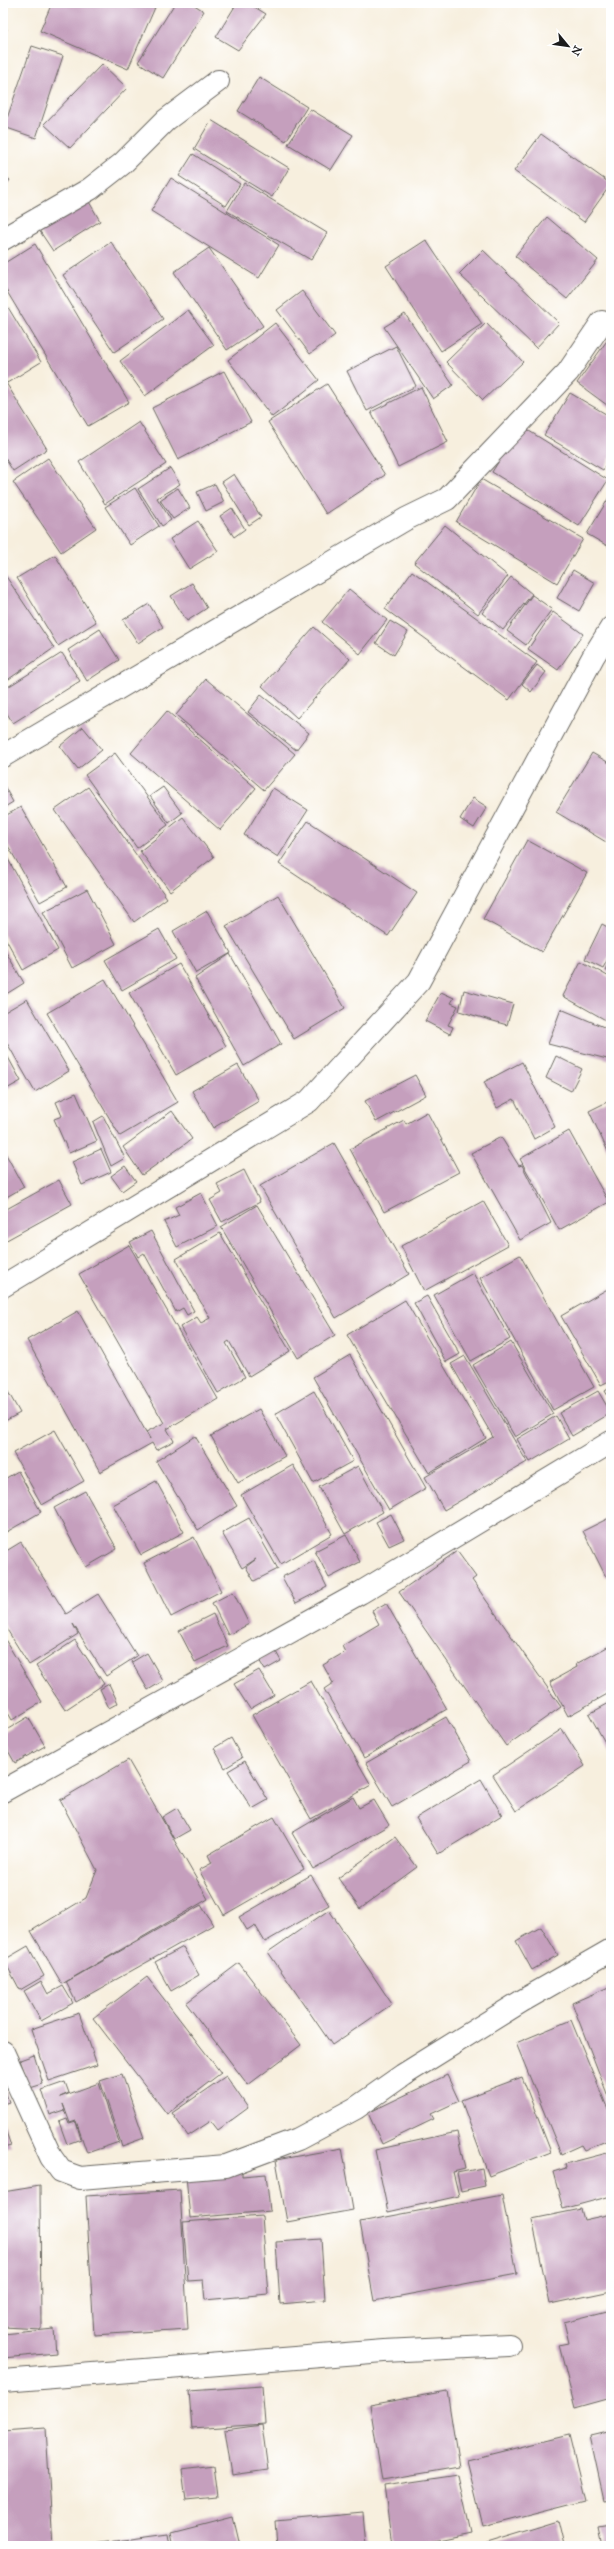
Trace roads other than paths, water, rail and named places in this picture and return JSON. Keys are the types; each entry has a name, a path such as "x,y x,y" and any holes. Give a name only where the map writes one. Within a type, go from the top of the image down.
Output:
{"street":[{"path":"3,239 90,189 122,164 166,120 218,81"},
{"path":"3,756 406,519 447,499 568,372 602,322"},
{"path":"3,1286 308,1101 419,980 593,657 611,628"},
{"path":"3,1792 360,1593 611,1442"},
{"path":"3,2052 51,2157 61,2171 80,2178 226,2166 298,2139 356,2108 403,2075 522,2001 611,1950"},
{"path":"3,2381 384,2351 509,2345"}]}
